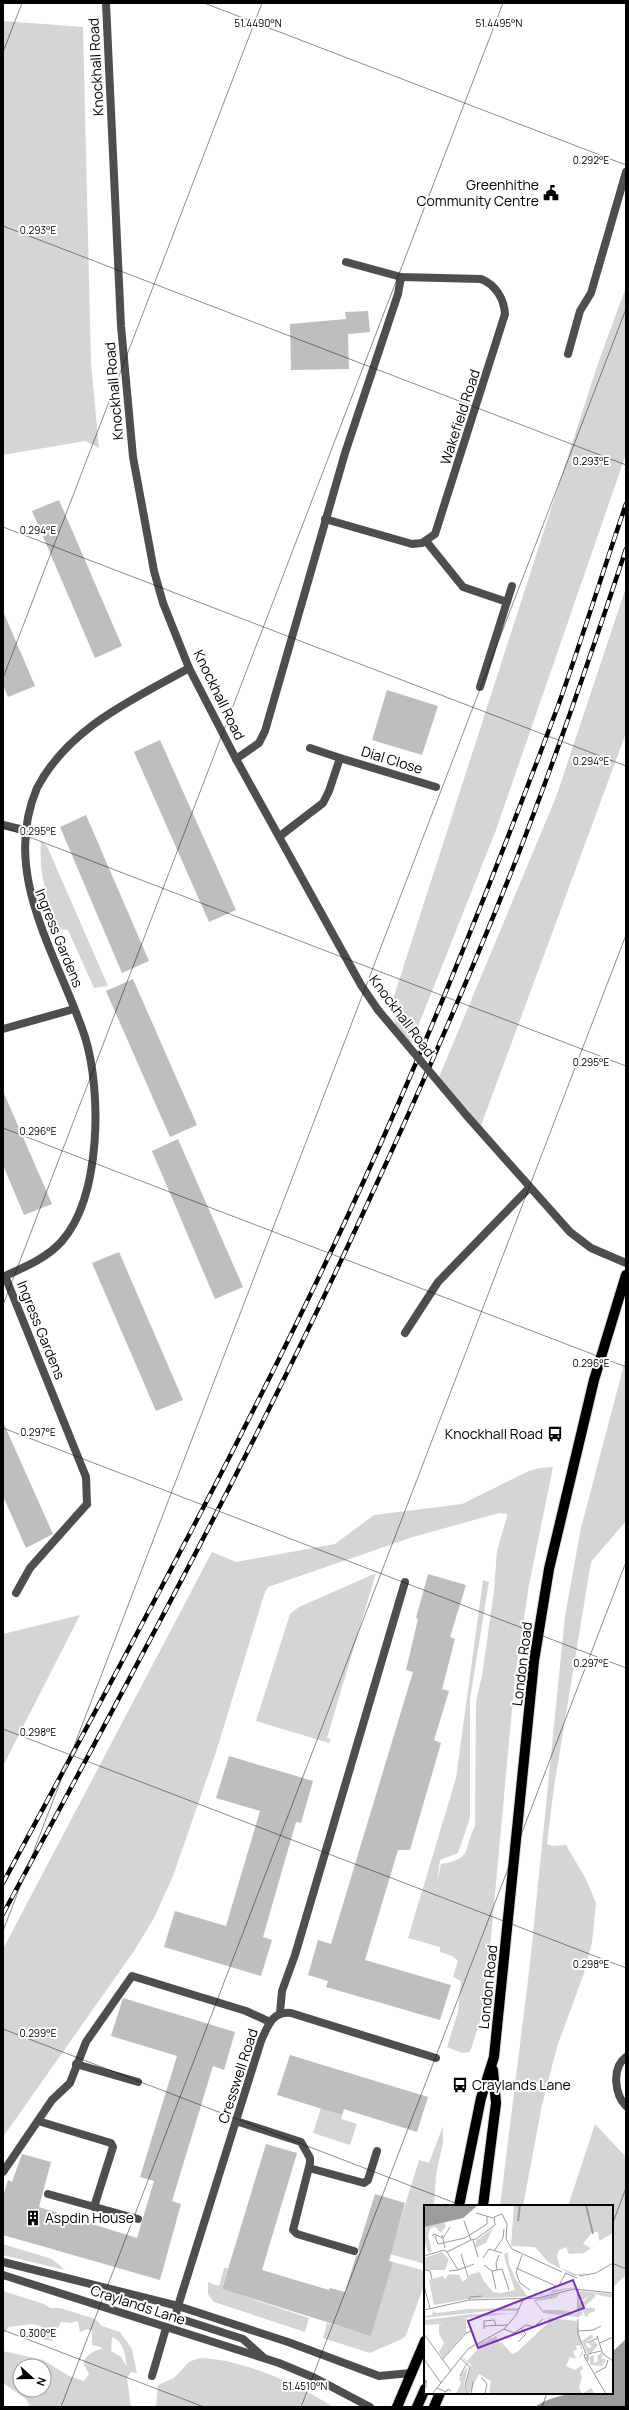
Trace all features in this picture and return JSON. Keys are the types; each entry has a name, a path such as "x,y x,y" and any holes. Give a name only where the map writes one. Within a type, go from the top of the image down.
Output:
{"main road":[{"name":"London Road","path":"483,2205 496,2104 493,2066 534,1661 549,1569 594,1380 626,1275"},
{"name":"London Road","path":"460,2205 481,2098 493,2066"},
{"path":"397,2407 424,2343"},
{"path":"417,2407 424,2391"},
{"path":"434,2407 440,2394"}],"street":[{"name":"Knockhall Road","path":"106,3 121,326 131,439 145,529 154,570 163,603 189,668 236,759 361,984 378,1010 529,1188 576,1238 601,1253 626,1263"},
{"path":"568,354 580,311 591,293 626,172"},
{"name":"Wakefield Road","path":"346,262 401,277 481,280 494,287 502,299 505,310 492,357 438,528 435,534 426,541"},
{"path":"236,759 259,743 264,732 325,518 398,294 401,277"},
{"path":"325,518 407,544 418,544 426,541 463,587 507,602"},
{"path":"480,687 512,586"},
{"name":"Ingress Gardens","path":"16,1593 30,1568 87,1504 86,1477 4,1275 23,1268 55,1248 76,1220 86,1190 92,1154 94,1099 89,1056 74,1009 25,891 22,866 24,830 31,802 41,780 58,756 75,738 116,710 189,668"},
{"name":"Dial Close","path":"310,748 436,787"},
{"name":"Dial Close","path":"280,836 323,803 328,795 340,758"},
{"path":"3,825 24,830"},
{"name":"Ingress Gardens","path":"3,1029 74,1009"},
{"path":"405,1334 438,1282 529,1188"},
{"path":"405,1582 295,1955 282,1991 280,2013 291,2013 436,2058"},
{"path":"3,2172 52,2100 70,2083 76,2064 86,2042 132,1976 246,2011 270,2022"},
{"name":"Cresswell Road","path":"178,2306 261,2042 270,2022 280,2013"},
{"path":"626,2057 622,2060 615,2076 620,2100 626,2106"},
{"path":"76,2064 138,2082"},
{"path":"38,2120 112,2143 113,2147 94,2207"},
{"path":"236,2121 299,2140 310,2158 309,2168 293,2230 297,2234 354,2251"},
{"path":"309,2168 364,2183 368,2180 377,2151"},
{"path":"48,2194 138,2219"},
{"name":"Craylands Lane","path":"3,2262 178,2306 288,2342 379,2376 411,2373"},
{"name":"Craylands Lane","path":"3,2275 166,2328 265,2358 305,2373 370,2407"},
{"name":"Craylands Lane","path":"178,2306 176,2314 178,2318 242,2339 265,2358"},
{"path":"152,2376 166,2328"}],"shaded area":[{"path":"3,21 83,27 91,363 99,448 85,441 3,455"},
{"path":"626,287 626,454 496,830 409,1049 395,1031 394,996 597,366"},
{"path":"626,587 626,733 479,1131 437,1082 556,797"},
{"path":"41,841 47,846 108,986 94,988 68,930 60,929 44,886 41,865"},
{"path":"626,1357 626,1521 591,1562 554,1787 547,1844 552,1846 566,1845 586,1879 596,1903 592,1943 584,1973 557,2047 542,2105 523,2205 500,2205 530,1964 565,1616 581,1528"},
{"path":"553,1467 529,1585 515,1676 491,1938 481,2018 470,2052 462,2053 447,2047 458,2012 461,1981 453,1977 458,1961 452,1956 440,1952 440,1947 408,1938 456,1778 483,1580 489,1582 470,1699 470,1818 458,1853 440,1860 437,1883 441,1864 458,1859 465,1853 475,1826 476,1701 482,1676 494,1591 497,1550 507,1517 507,1514 499,1513 413,1537 268,1587 264,1595 216,1752 173,1876 154,1918 134,1951 3,2137 3,1949 212,1552 236,1562 335,1544 374,1515 462,1504 529,1471"},
{"path":"376,1573 327,1738 331,1739 329,1743 256,1721 290,1614 299,1607"},
{"path":"80,1615 3,1766 3,1634"},
{"path":"321,2108 342,2115 341,2119 357,2124 350,2145 313,2133"},
{"path":"595,2124 626,2157 626,2275 613,2287 613,2205 568,2205"},
{"path":"443,2126 443,2142 436,2175 434,2205 424,2205 424,2264 390,2254 419,2160 429,2163"},
{"path":"3,2244 52,2259 65,2270 3,2255"},
{"path":"393,2262 424,2271 424,2286 406,2335 402,2339 370,2353 323,2338 327,2323 371,2335"},
{"path":"224,2268 228,2268 222,2289 309,2318 305,2332 214,2302 208,2294 208,2282 219,2286"},
{"path":"3,2291 44,2304 50,2308 60,2308 95,2319 102,2326 120,2332 132,2349 137,2373 131,2372 127,2378 131,2407 30,2407 25,2398 52,2398 52,2366 69,2376 84,2381 89,2374 84,2365 85,2359 93,2352 102,2349 92,2345 92,2331 87,2329 80,2332 78,2322 76,2321 71,2323 61,2322 52,2341 43,2339 41,2326 32,2324 9,2327 3,2334","holes":["112,2337 116,2339 125,2353 127,2367 121,2357 111,2351"]},
{"path":"626,2339 626,2407 535,2407 553,2398 572,2394 613,2394 613,2351"},
{"path":"3,2351 34,2358 12,2358 12,2389 3,2383"},
{"path":"199,2358 216,2359 268,2374 302,2389 333,2407 156,2407 158,2385 174,2378 189,2362"}],"building":[{"path":"368,311 370,332 348,334 349,369 291,370 290,324 346,319 345,312"},
{"path":"59,500 122,646 95,658 32,511"},
{"path":"3,611 35,686 8,697 3,685"},
{"path":"387,690 438,706 422,755 372,740"},
{"path":"160,740 236,910 209,922 134,752"},
{"path":"86,815 149,961 122,973 60,827"},
{"path":"133,979 197,1125 170,1137 106,991"},
{"path":"3,1091 52,1204 24,1215 3,1165"},
{"path":"178,1139 243,1287 215,1299 152,1151"},
{"path":"119,1252 183,1400 156,1411 92,1263"},
{"path":"3,1422 53,1534 26,1548 3,1496"},
{"path":"428,1574 466,1585 450,1637 455,1639 442,1689 449,1691 434,1740 441,1743 410,1850 398,1850 365,1960 451,1985 440,2020 326,1987 328,1981 308,1975 318,1940 331,1944 413,1672 406,1670 418,1619 416,1618"},
{"path":"229,1756 313,1781 301,1823 296,1822 263,1937 272,1940 261,1976 164,1947 175,1911 226,1926 260,1811 216,1798"},
{"path":"123,1998 235,2032 224,2070 213,2066 172,2201 181,2204 160,2280 3,2235 3,2197 8,2180 12,2182 22,2154 51,2162 39,2207 137,2238 154,2181 140,2177 177,2056 111,2036"},
{"path":"290,2055 428,2097 417,2132 344,2109 342,2115 277,2095"},
{"path":"266,2144 297,2153 262,2270 329,2290 330,2288 345,2292 356,2256 359,2253 358,2248 375,2194 405,2203 389,2261 393,2262 371,2336 222,2289"}],"railway":[{"path":"3,1883 107,1690 259,1399 308,1301 354,1202 420,1053 501,855 576,656 626,504"},
{"path":"3,1914 190,1564 280,1388 385,1165 463,989 518,855 574,703 626,549"}],"place":[{"name":"Greenhithe Community Centre","path":"551,193"},
{"name":"Knockhall Road","path":"555,1434"},
{"name":"Craylands Lane","path":"460,2085"},
{"name":"Aspdin House","path":"33,2218"}]}
